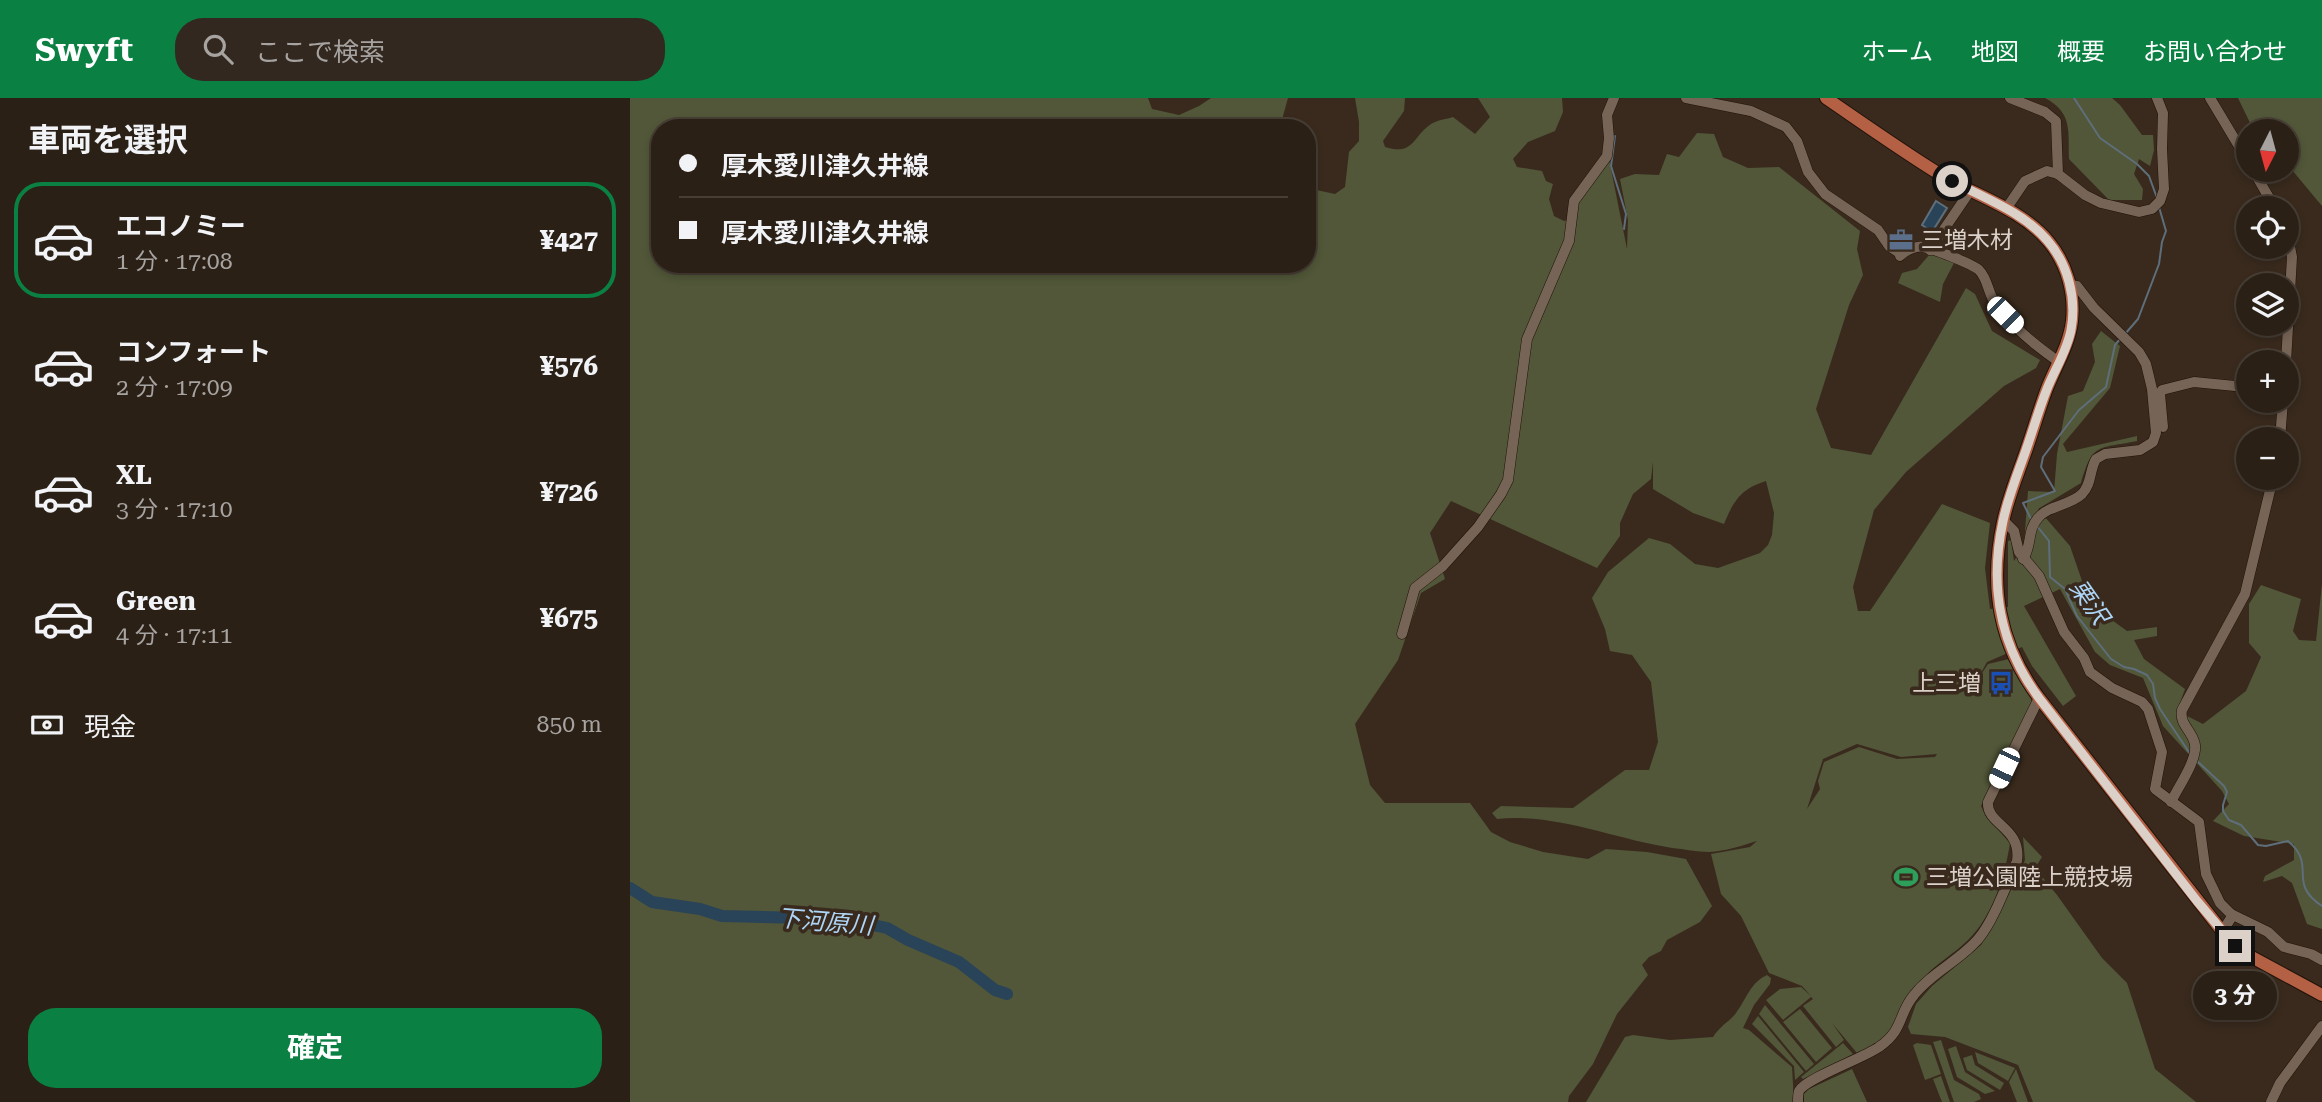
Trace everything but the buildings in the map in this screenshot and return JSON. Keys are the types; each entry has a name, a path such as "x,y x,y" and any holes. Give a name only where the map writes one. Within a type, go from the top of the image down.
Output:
{"main road":[{"path":"1826,98 1913,157 2030,223 2059,257 2070,285 2072,320 2069,337 2044,398 2003,520 1998,560 2004,635 2015,662 2039,698 2222,932 2248,955 2322,995"}],"street":[{"path":"1402,634 1415,588 1443,566 1478,527 1508,480 1527,339 1569,242 1574,201 1607,156 1607,115 1614,98"},
{"path":"1686,98 1751,111 1786,127 1797,141 1808,172 1825,194 1878,230 1888,246 1900,255 1923,246 1978,269 1986,279 1991,295 2000,309 2034,344 2059,362"},
{"path":"2010,98 2045,112 2056,121 2058,174"},
{"path":"2210,98 2236,141"},
{"path":"2006,209 2025,181 2044,172 2058,174 2085,195 2101,203 2139,212 2152,209 2158,203 2164,183 2163,113 2159,99"},
{"path":"1930,250 1970,191"},
{"path":"2287,350 2292,259"},
{"path":"2070,285 2077,286 2094,308 2142,355 2148,370 2156,427 2156,436 2152,442"},
{"path":"2023,559 2028,551 2034,523 2044,513 2084,492 2091,478 2094,462 2099,457 2140,450 2160,438 2163,432 2162,390 2194,382 2236,386"},
{"path":"2171,802 2194,756 2194,742 2183,722 2182,710 2245,594 2270,490"},
{"path":"2003,520 2014,531 2023,559 2039,576 2064,632 2084,658 2090,672 2112,688 2142,702 2148,709 2162,752 2155,789 2199,822 2206,874 2220,903 2231,914 2268,932 2288,949 2311,954 2322,960"},
{"path":"1798,1102 1800,1091 1809,1083 1869,1054 1884,1043 1899,1027 1916,992 1975,942 1984,930 2017,861 2018,853 2015,839 1989,813 1987,806 2039,698"},
{"path":"2222,932 2231,914"},
{"path":"2271,1102 2280,1083 2322,1026"}],"green space":[{"path":"630,98 1148,98 1152,109 1179,115 1211,98 1288,98 1283,119 651,119 651,273 1316,273 1316,190 1335,194 1345,187 1349,152 1359,141 1355,98 1405,98 1404,111 1383,141 1385,147 1402,149 1412,144 1433,123 1453,117 1475,134 1490,117 1478,98 1562,98 1563,112 1555,131 1528,142 1513,159 1517,167 1542,171 1546,181 1553,184 1549,199 1554,216 1564,221 1575,218 1584,191 1609,159 1627,249 1628,220 1620,179 1635,174 1659,175 1667,154 1679,157 1697,133 1714,134 1723,157 1748,168 1779,167 1860,231 1857,249 1863,275 1849,305 1816,409 1831,448 1871,455 1966,288 1975,294 1992,331 2040,360 2036,368 2004,386 1906,472 1874,510 1853,587 1858,611 1870,611 1942,504 1990,523 1985,568 1990,609 2008,607 2008,541 2011,540 2014,561 2024,545 2028,491 2054,492 2057,454 2068,396 2083,391 2095,362 2092,344 2101,331 2120,346 2110,388 2063,444 2067,452 2137,436 2137,441 2099,450 2089,460 2081,483 2038,509 2070,546 2090,604 2127,631 2157,627 2157,636 2134,640 2144,659 2185,689 2177,711 2203,724 2246,691 2261,657 2249,643 2249,604 2261,585 2301,599 2293,631 2299,640 2316,641 2322,584 2322,929 2307,924 2292,883 2282,876 2263,882 2265,876 2294,860 2294,844 2244,836 2213,821 2229,804 2222,791 2163,726 2143,678 2110,665 2095,652 2060,589 2024,606 2076,696 2063,706 2032,666 2022,647 1987,662 1976,682 1988,664 2009,659 2032,695 2031,706 1981,806 1985,815 2010,843 2005,869 1991,907 1977,930 1963,945 1923,979 1882,1040 1857,1053 1832,1023 1844,1040 1836,1047 1803,1006 1813,999 1811,997 1783,1020 1766,1000 1780,989 1801,987 1811,996 1802,986 1769,973 1741,916 1721,894 1711,854 1750,847 1757,841 1721,851 1700,852 1650,844 1563,823 1519,818 1497,819 1492,813 1501,806 1573,808 1625,770 1649,770 1658,742 1651,682 1632,655 1610,651 1605,629 1592,598 1608,572 1649,538 1670,544 1695,564 1718,568 1760,553 1768,545 1772,535 1774,513 1766,481 1739,496 1724,524 1693,513 1653,489 1653,462 1651,479 1633,494 1620,523 1620,536 1597,568 1451,501 1430,533 1445,579 1421,593 1398,660 1355,724 1370,785 1385,803 1470,803 1491,832 1510,842 1543,852 1588,859 1606,849 1647,852 1686,859 1712,906 1700,922 1667,940 1661,951 1649,957 1642,965 1648,975 1617,1014 1593,1064 1569,1096 1568,1102 630,1102","holes":["1857,744 1901,757 1937,754 1935,757 1897,759 1859,747 1824,762 1818,781 1820,789 1807,809 1823,759"]},
{"path":"2045,98 2112,98 2142,135 2153,135 2154,150 2150,166 2139,159 2134,174 2143,189 2142,200 2109,200 2069,159 2065,117"},
{"path":"2238,98 2322,98 2322,206 2300,180 2300,119 2248,119"},
{"path":"1930,254 1952,260 1954,263 1943,284 1940,302 1898,283 1902,273 1917,269"},
{"path":"2023,837 2042,857 2035,868 2102,958 2127,983 2155,1069 2196,1102 2033,1102 2018,1065 1945,1037 1911,1034 1908,1027 1916,1004 1932,986 1981,945 2025,860"},
{"path":"1767,975 1771,978 1770,984 1754,1005 1743,1028 1749,1030 1792,1067 1794,1102 1586,1102 1625,1037 1633,1035 1670,1040 1713,1037 1736,1013 1753,986"},
{"path":"1765,1005 1814,1064 1806,1071 1759,1014"},
{"path":"1800,1009 1832,1048 1816,1062 1783,1022"},
{"path":"1758,1016 1804,1072 1795,1080 1794,1066 1752,1024"},
{"path":"1941,1040 1954,1080 1979,1094 1981,1099 1974,1102 1954,1102 1933,1042"},
{"path":"1843,1043 1853,1054 1803,1079 1801,1077"},
{"path":"1913,1045 1931,1045 1941,1074 1925,1080"},
{"path":"1956,1046 1965,1072 1995,1091 1985,1094 1957,1077 1948,1049"},
{"path":"1975,1052 2015,1068 2008,1081 1978,1063"},
{"path":"1972,1055 1975,1065 2004,1083 2000,1090 1967,1070 1963,1058"},
{"path":"1852,1069 1867,1102 1804,1102 1804,1094 1809,1089"},
{"path":"2016,1069 2028,1102 2017,1102 2009,1082"},
{"path":"1941,1076 1950,1102 1942,1102 1933,1079"}],"water":[{"path":"1936,201 1947,208 1932,232 1922,225"}],"waterway":[{"name":"栗沢","path":"2074,98 2100,138 2137,164 2149,176 2157,198"},
{"path":"1615,136 1611,166 1626,214 1624,229"},
{"name":"栗沢","path":"2125,334 2138,319 2159,264 2166,231 2159,207"},
{"name":"栗沢","path":"2031,519 2023,503 2055,491 2041,467 2043,457 2079,410 2106,387 2115,345 2121,338"},
{"name":"栗沢","path":"2037,526 2049,541 2050,577 2065,589 2077,616 2111,659 2147,675 2153,684 2160,709 2191,755"},
{"name":"栗沢","path":"2197,761 2224,786 2227,792 2223,811 2229,820 2241,825 2258,845 2288,841 2297,850 2306,889 2322,906"},
{"name":"下河原川","path":"630,888 652,902 700,909 722,916 845,919 887,928 959,962 995,990 1007,994"}],"place":[{"name":"三増木材","path":"1901,240"},
{"name":"上三増","path":"2001,683"},
{"name":"三増公園陸上競技場","path":"1906,877"}],"route":[{"path":"1952,181 2017,215 2039,231 2054,248 2063,266 2072,301 2069,337 2050,381 2003,520 1999,544 1998,590 2004,635 2015,662 2039,698 2235,946"}]}
